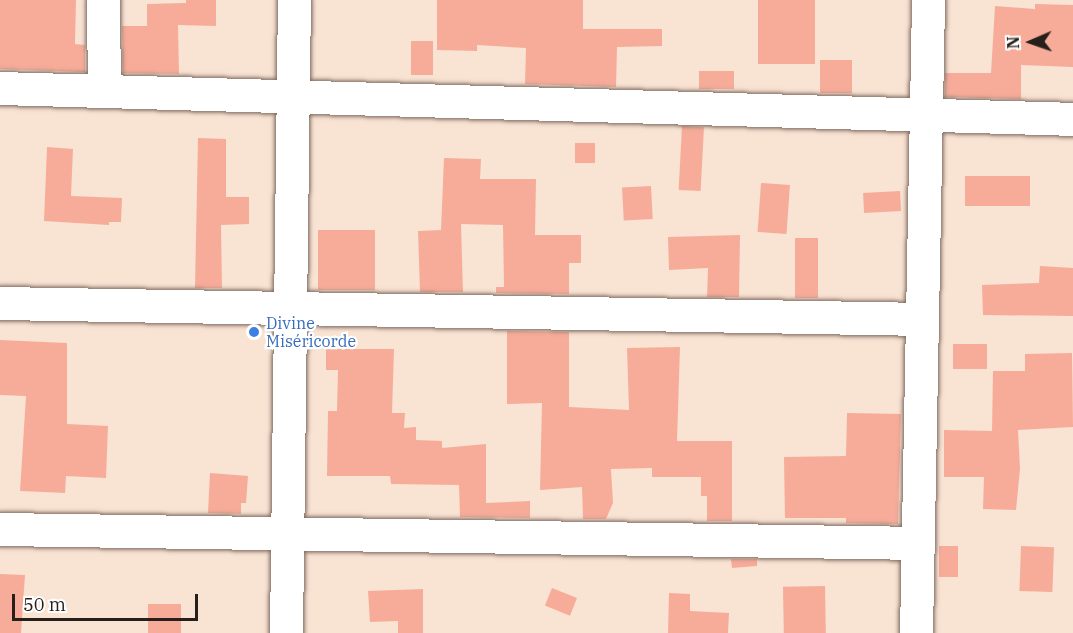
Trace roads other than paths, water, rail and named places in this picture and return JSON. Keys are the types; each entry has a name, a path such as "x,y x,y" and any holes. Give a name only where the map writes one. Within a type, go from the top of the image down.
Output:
{"street":[{"path":"103,0 104,90"},
{"path":"286,633 287,308 290,95 294,0"},
{"path":"916,633 928,0"},
{"path":"0,88 1073,120"},
{"path":"0,303 922,319"},
{"path":"0,529 918,543"}],"place":[{"name":"Divine Miséricorde","path":"254,332"}]}
